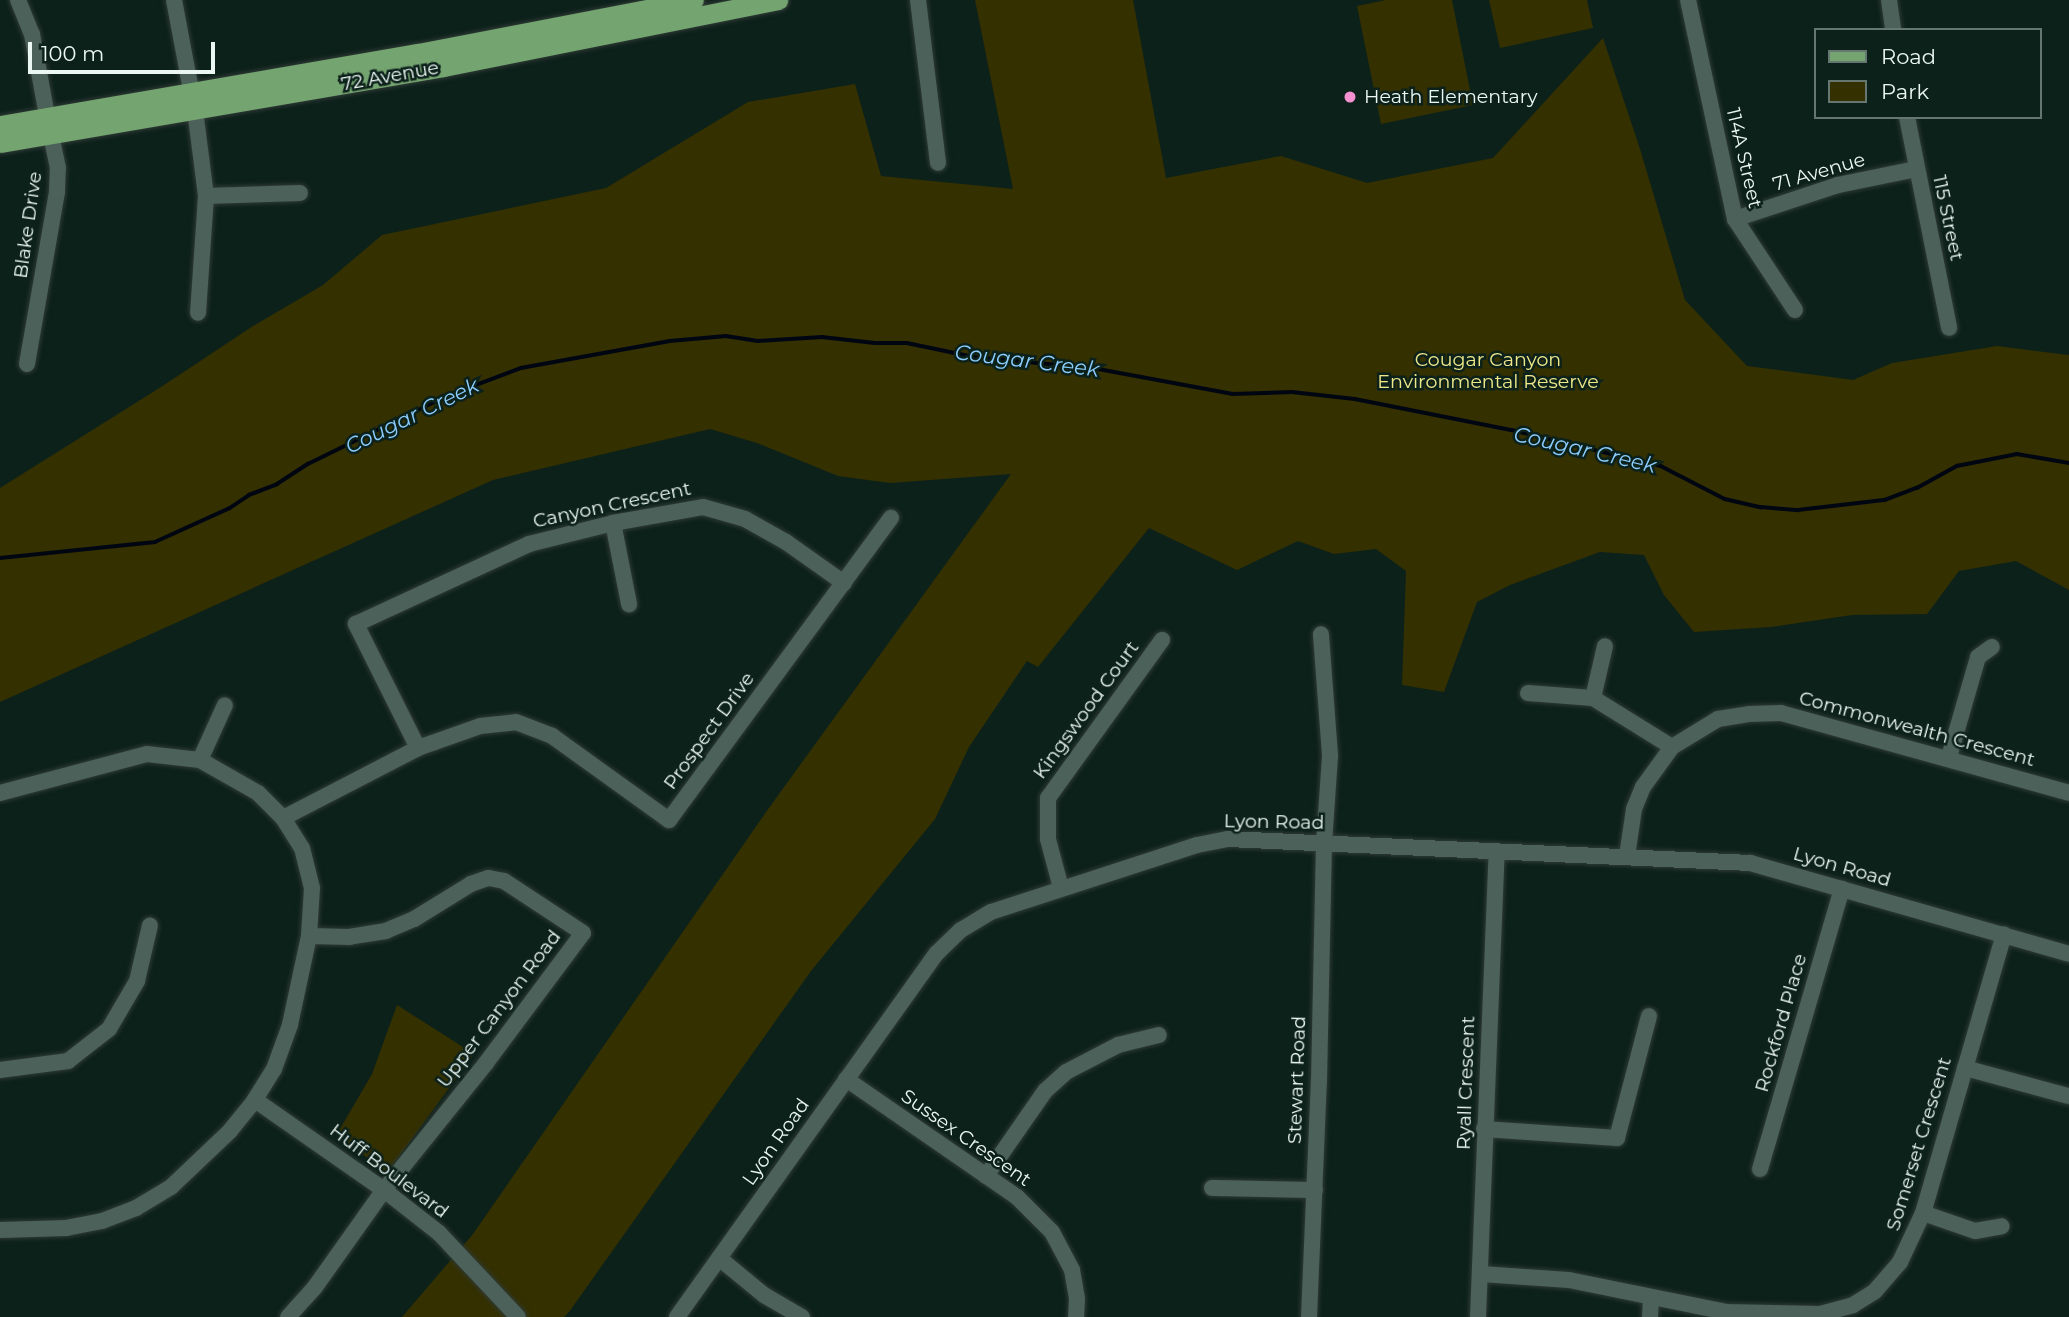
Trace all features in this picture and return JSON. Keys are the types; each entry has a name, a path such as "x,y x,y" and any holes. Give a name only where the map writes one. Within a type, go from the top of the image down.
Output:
{"main road":[{"name":"72 Avenue","path":"0,125 49,125 193,100 418,52 684,5 778,0"},
{"name":"72 Avenue","path":"0,143 49,125"}],"street":[{"name":"Blake Drive","path":"18,0 32,34 58,168 57,192 27,364"},
{"path":"174,0 193,100 206,196 198,313"},
{"path":"919,0 938,163"},
{"name":"114A Street","path":"1688,0 1735,219 1795,310"},
{"path":"1889,0 1893,28"},
{"name":"115 Street","path":"1907,119 1949,328"},
{"name":"71 Avenue","path":"1735,219 1838,185 1916,169"},
{"path":"206,196 300,194"},
{"name":"Canyon Crescent","path":"418,748 356,624 529,544 613,523 709,509 745,519 786,542 844,583"},
{"name":"Prospect Drive","path":"284,818 418,748 480,726 516,722 552,736 669,820 891,518"},
{"path":"613,523 629,604"},
{"name":"Stewart Road","path":"1309,1317 1329,755 1321,634"},
{"name":"Kingswood Court","path":"1061,888 1048,839 1048,798 1162,640"},
{"path":"1593,698 1605,646"},
{"path":"1949,757 1978,657 1992,647"},
{"path":"1528,693 1593,698 1672,747"},
{"path":"200,760 225,705"},
{"name":"Commonwealth Crescent","path":"1627,856 1634,809 1643,787 1672,747 1718,719 1781,713 1949,757 2069,793"},
{"path":"0,793 147,754 200,760 258,793 284,818 309,867 312,888 309,936 290,1025 274,1069 255,1100 230,1131 171,1187 136,1208 102,1221 67,1228 0,1230"},
{"name":"Lyon Road","path":"677,1317 937,953 961,930 991,912 1197,845 1228,839 1750,863 2069,954"},
{"name":"Ryall Crescent","path":"1478,1317 1497,852"},
{"name":"Upper Canyon Road","path":"288,1317 315,1287 384,1190 486,1063 583,933 504,881 488,878 471,884 414,919 386,931 350,937 309,936"},
{"name":"Rockford Place","path":"1760,1169 1842,889"},
{"path":"0,1070 68,1061 109,1029 137,981 150,925"},
{"name":"Somerset Crescent","path":"1481,1274 1569,1280 1726,1312 1820,1316 1853,1305 1875,1291 1900,1262 1923,1213 2004,935"},
{"path":"1484,1129 1617,1138 1649,1016"},
{"path":"986,1176 1045,1091 1066,1072 1118,1045 1159,1035"},
{"path":"1965,1068 2068,1096"},
{"name":"Sussex Crescent","path":"846,1079 1017,1197 1052,1232 1064,1250 1072,1270 1077,1299 1076,1317"},
{"name":"Huff Boulevard","path":"255,1100 384,1190 439,1233 518,1317"},
{"path":"1212,1188 1315,1191"},
{"path":"1923,1213 1975,1231 2002,1226"},
{"path":"719,1258 764,1294 802,1317"},
{"path":"1650,1317 1651,1298"}],"green space":[{"name":"Cougar Canyon Environmental Reserve","path":"975,0 1133,0 1166,178 1281,156 1367,183 1493,158 1603,38 1640,149 1685,300 1747,366 1853,380 1892,363 1997,346 2069,355 2069,590 2016,561 1959,571 1927,614 1852,615 1771,627 1694,632 1664,595 1644,555 1600,552 1510,585 1477,602 1444,692 1402,685 1406,571 1376,549 1334,554 1298,541 1237,570 1149,528 1038,667 1027,661 969,747 935,819 811,971 569,1312 564,1317 402,1317 473,1234 766,812 1011,474 890,483 838,476 757,443 710,429 493,480 0,702 0,488 253,326 323,285 382,235 606,188 748,102 855,84 881,176 1013,189"},
{"path":"1386,0 1452,0 1473,105 1381,124 1357,6"},
{"path":"1489,0 1587,0 1593,28 1500,48"},
{"path":"397,1005 474,1054 387,1173 337,1134 372,1074"}],"waterway":[{"name":"Cougar Creek","path":"0,558 155,542 230,508 249,495 277,484 308,464 447,396 521,368 670,341 726,336 758,341 822,337 875,343 907,343 974,357 1093,368 1233,394 1292,392 1355,399 1512,430 1661,466 1725,499 1761,507 1798,510 1885,500 1917,488 1957,466 2017,454 2069,463"}],"place":[{"name":"Heath Elementary","path":"1350,97"}]}
